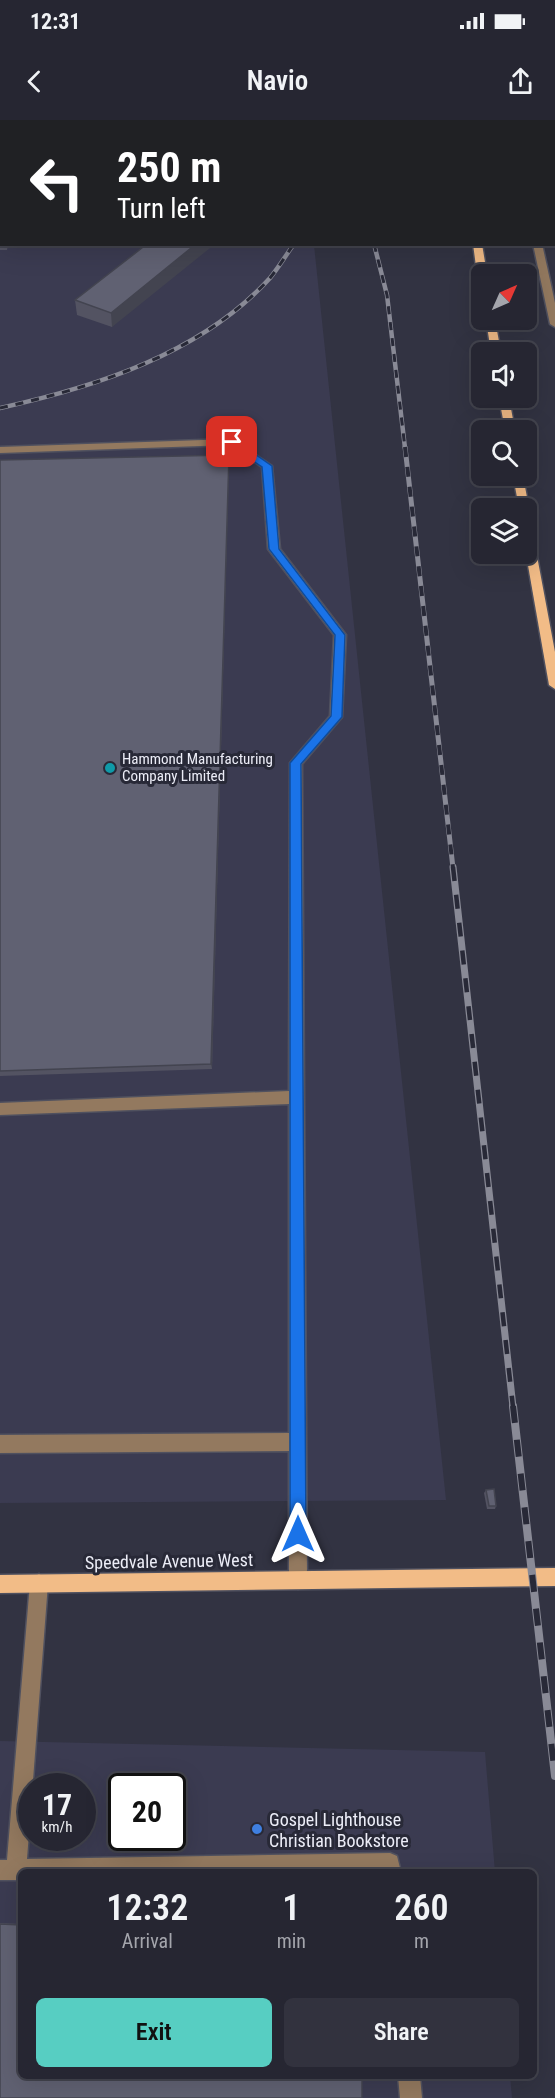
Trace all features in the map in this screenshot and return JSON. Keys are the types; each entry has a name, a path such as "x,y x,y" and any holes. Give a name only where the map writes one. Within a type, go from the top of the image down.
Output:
{"main road":[{"path":"477,246 480,264"},
{"path":"533,564 555,685"},
{"name":"Speedvale Avenue West","path":"0,1584 555,1577"}],"street":[{"path":"537,246 555,324"},
{"path":"0,450 232,442 267,466 274,549 340,635 336,717 296,763 298,1580"},
{"path":"0,1109 296,1097"},
{"path":"0,1444 298,1442"},
{"path":"8,1870 39,1583"},
{"path":"63,1869 390,1863 391,1869"},
{"path":"410,2079 411,2098"}],"shaded area":[{"path":"0,246 314,246 446,1500 0,1503"},
{"path":"0,1741 485,1752 495,1869 18,1869 18,2079 510,2079 512,2098 0,2098"}],"building":[{"path":"144,246 194,246 111,313 75,300"},
{"name":"Hammond Manufacturing Company Limited","path":"229,455 211,1064 0,1071 0,460"},
{"path":"494,1489 496,1506 489,1506 486,1490"},
{"path":"0,1924 18,1925 18,2079 362,2079 362,2098 0,2098"}],"railway":[{"path":"0,408 110,377 180,347 213,327 243,304 270,278 293,246"},
{"path":"375,246 387,295 405,448"},
{"path":"405,447 453,868"},
{"path":"453,867 513,1407"},
{"path":"513,1406 555,1776"}],"place":[{"name":"Hammond Manufacturing Company Limited","path":"110,768"},
{"name":"Gospel Lighthouse Christian Bookstore","path":"257,1829"}],"route":[{"path":"232,442 267,466 274,549 340,635 336,717 296,763 298,1534"}]}
